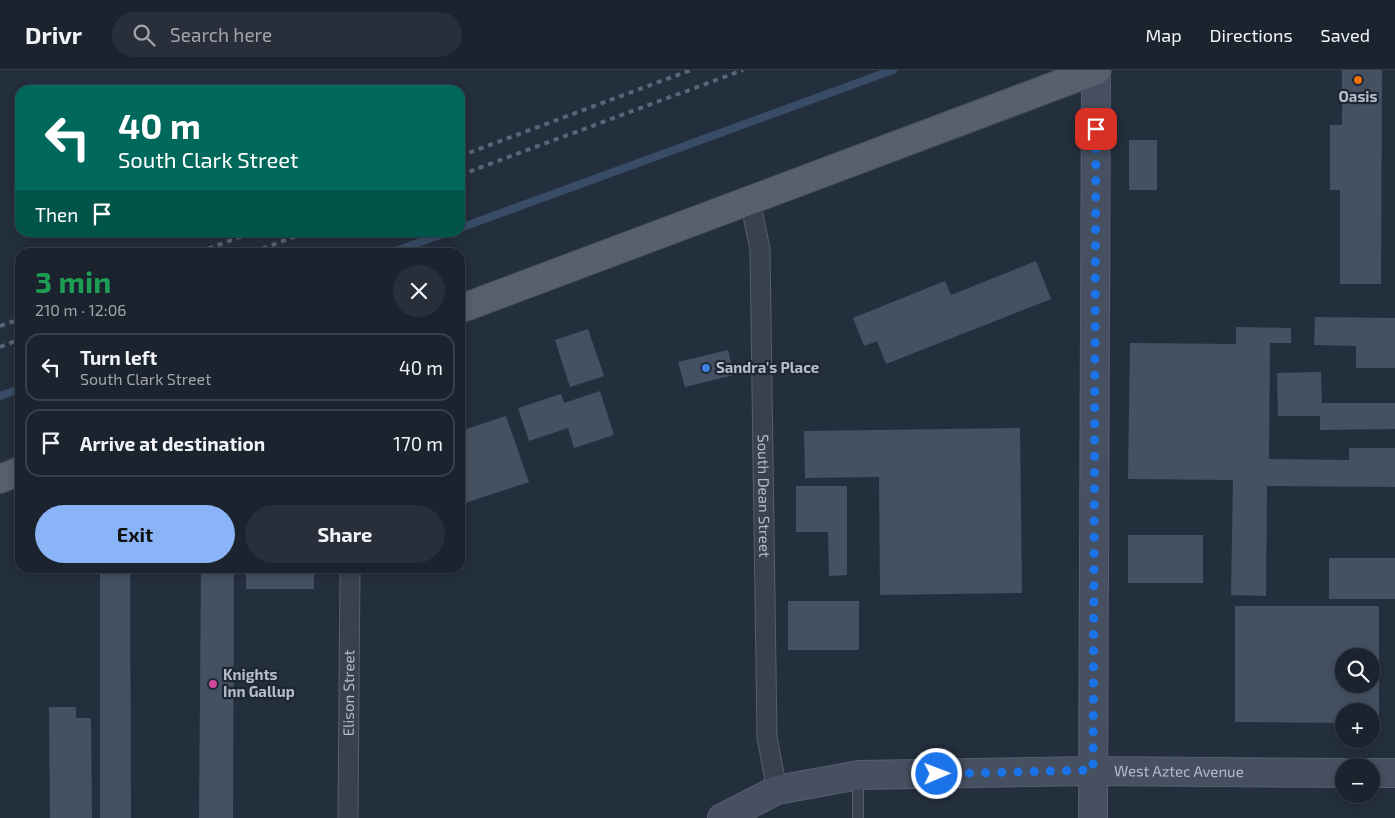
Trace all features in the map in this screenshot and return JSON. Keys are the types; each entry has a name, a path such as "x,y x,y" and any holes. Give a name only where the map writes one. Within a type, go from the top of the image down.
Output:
{"main road":[{"path":"465,307 1096,70"},
{"path":"0,479 15,473"}],"street":[{"path":"1094,818 1096,70"},
{"name":"South Dean Street","path":"750,201 760,248 767,737 777,790"},
{"name":"Elison Street","path":"348,818 350,573"},
{"name":"West Aztec Avenue","path":"722,818 777,790 858,775 1093,770 1335,773"},
{"path":"1380,773 1395,773"}],"lane":[{"path":"858,775 858,818"}],"building":[{"path":"1342,70 1382,70 1381,284 1340,284 1340,190 1330,190 1330,125 1342,125"},
{"path":"1129,140 1157,140 1157,190 1129,190"},
{"path":"1036,261 1051,299 886,364 877,341 864,346 853,318 945,281 951,295"},
{"path":"1315,317 1395,318 1395,368 1356,368 1356,346 1314,345"},
{"path":"1236,327 1291,328 1291,343 1270,343 1269,459 1349,460 1349,448 1395,448 1395,487 1267,486 1266,596 1231,595 1233,480 1128,479 1130,343 1236,344"},
{"path":"588,329 604,376 570,387 555,340"},
{"name":"Sandra's Place","path":"728,350 734,375 685,387 678,362"},
{"path":"1321,372 1322,403 1395,403 1395,429 1320,430 1320,416 1278,416 1277,373"},
{"path":"600,391 614,435 574,448 568,428 529,441 518,408 561,394 564,403"},
{"path":"506,416 529,482 465,503 465,429"},
{"path":"1020,428 1022,593 880,595 879,477 805,478 804,431"},
{"path":"796,486 847,486 847,575 829,576 828,532 796,532"},
{"path":"1128,535 1203,535 1203,583 1128,583"},
{"path":"1329,558 1395,558 1395,599 1329,599"},
{"path":"100,573 130,573 131,818 100,818"},
{"path":"201,573 234,573 233,818 199,818"},
{"path":"246,573 314,573 314,589 246,589"},
{"path":"788,601 859,601 859,650 788,650"},
{"path":"1235,606 1379,606 1379,648 1335,648 1335,693 1379,693 1379,703 1335,703 1335,723 1235,722"},
{"path":"49,707 76,707 76,718 91,718 92,818 50,818"}],"waterway":[{"path":"465,226 893,70"},
{"path":"404,248 434,237"},
{"path":"0,396 15,391"}],"railway":[{"path":"465,154 691,70"},
{"path":"465,173 743,70"},
{"path":"210,248 240,237"},
{"path":"264,248 294,237"},
{"path":"0,326 15,321"},
{"path":"0,347 15,341"}],"place":[{"name":"Oasis","path":"1358,80"},
{"name":"Sandra's Place","path":"706,368"},
{"name":"Knights Inn Gallup","path":"213,684"}],"route":[{"path":"937,774 1093,770 1096,129"}]}
